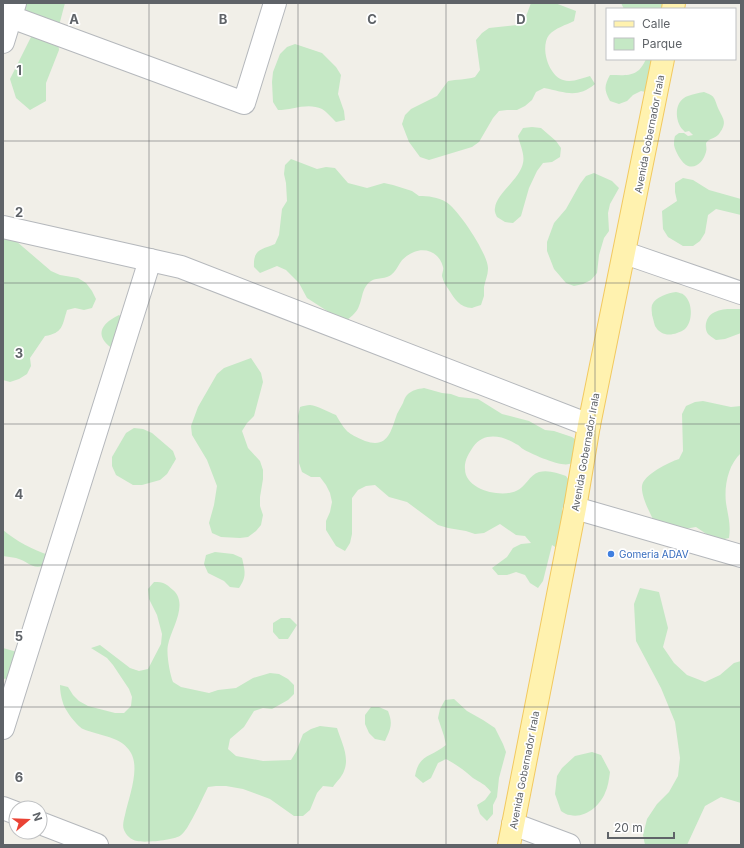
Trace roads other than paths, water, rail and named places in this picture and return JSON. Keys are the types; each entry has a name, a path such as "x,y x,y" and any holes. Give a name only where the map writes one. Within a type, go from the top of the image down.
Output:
{"main road":[{"name":"Avenida Gobernador Irala","path":"509,845 575,508 589,425 663,60"}],"street":[{"path":"3,42 13,10 244,103 275,3"},
{"path":"3,227 181,267 589,425"},
{"path":"625,253 741,292"},
{"path":"3,728 150,260"},
{"path":"575,508 741,556"},
{"path":"513,824 569,845"},
{"path":"48,826 97,845"}],"place":[{"name":"Gomeria ADAV","path":"611,554"}]}
